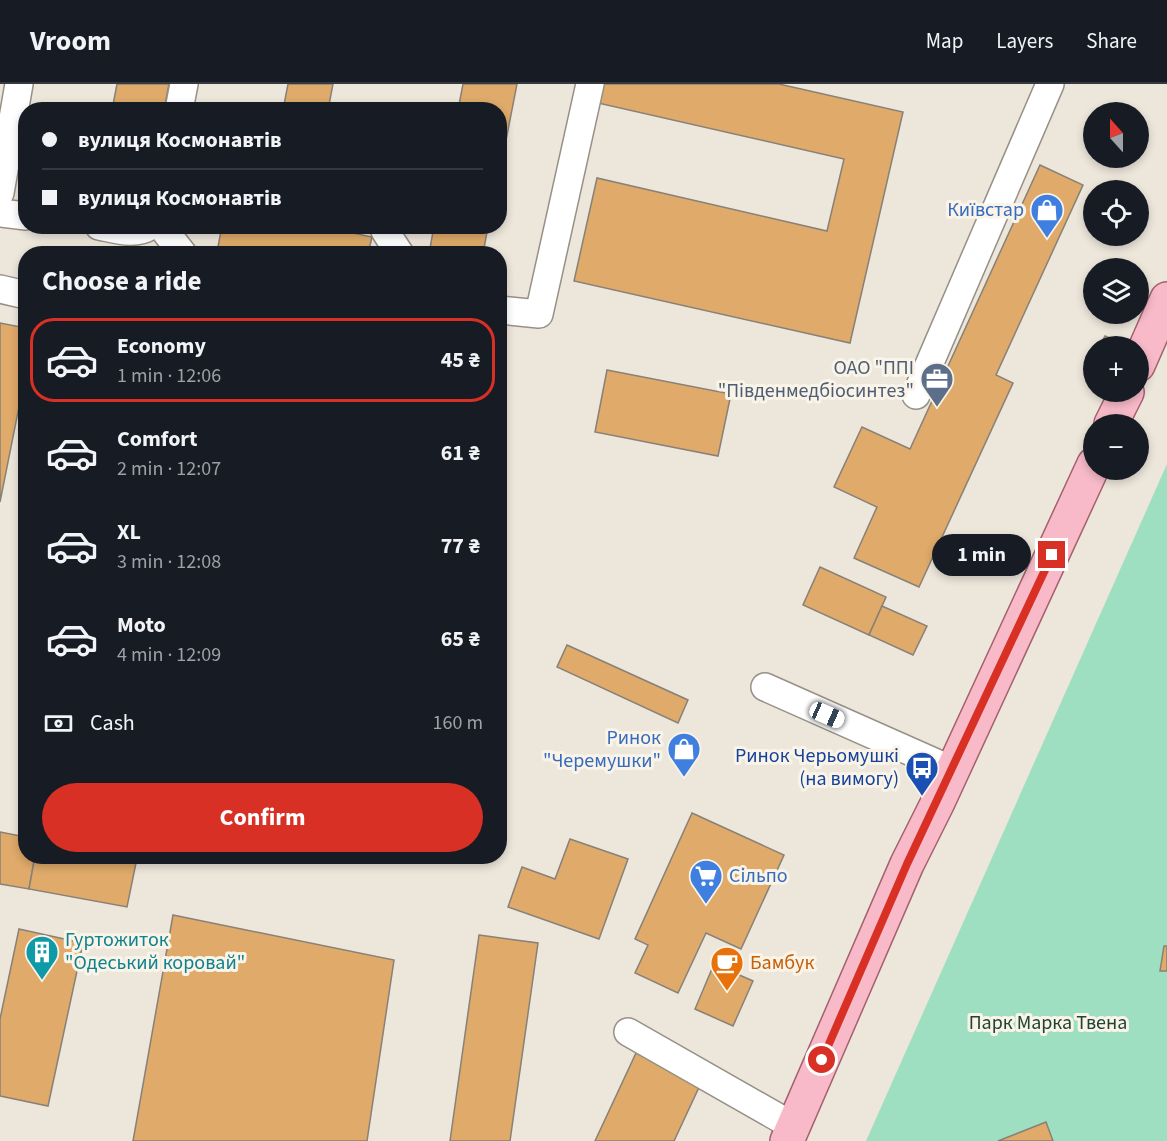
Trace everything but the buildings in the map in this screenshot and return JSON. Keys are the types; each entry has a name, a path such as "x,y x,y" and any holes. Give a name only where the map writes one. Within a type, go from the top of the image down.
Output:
{"main road":[{"path":"1149,340 1167,299"},
{"path":"790,1133 907,864 1087,480"}],"lane":[{"path":"0,193 19,84"},
{"path":"181,102 184,84"},
{"path":"507,311 539,314 590,84"},
{"path":"916,395 1050,84"},
{"path":"0,213 18,215"},
{"path":"167,234 177,246"},
{"path":"0,289 18,293"},
{"path":"765,687 952,770"},
{"path":"628,1032 790,1133"}],"green space":[{"name":"Парк Марка Твена","path":"1167,464 1167,1141 866,1141"}],"place":[{"name":"Київстар","path":"1047,239"},
{"name":"ОАО \"ППІ \"Південмедбіосинтез\"","path":"937,408"},
{"name":"Ринок \"Черемушки\"","path":"684,778"},
{"name":"Ринок Черьомушкі (на вимогу)","path":"922,797"},
{"name":"Сільпо","path":"706,905"},
{"name":"Гуртожиток \"Одеський коровай\"","path":"42,981"},
{"name":"Бамбук","path":"727,992"}],"route":[{"path":"822,1060 907,864 1052,555"}]}
